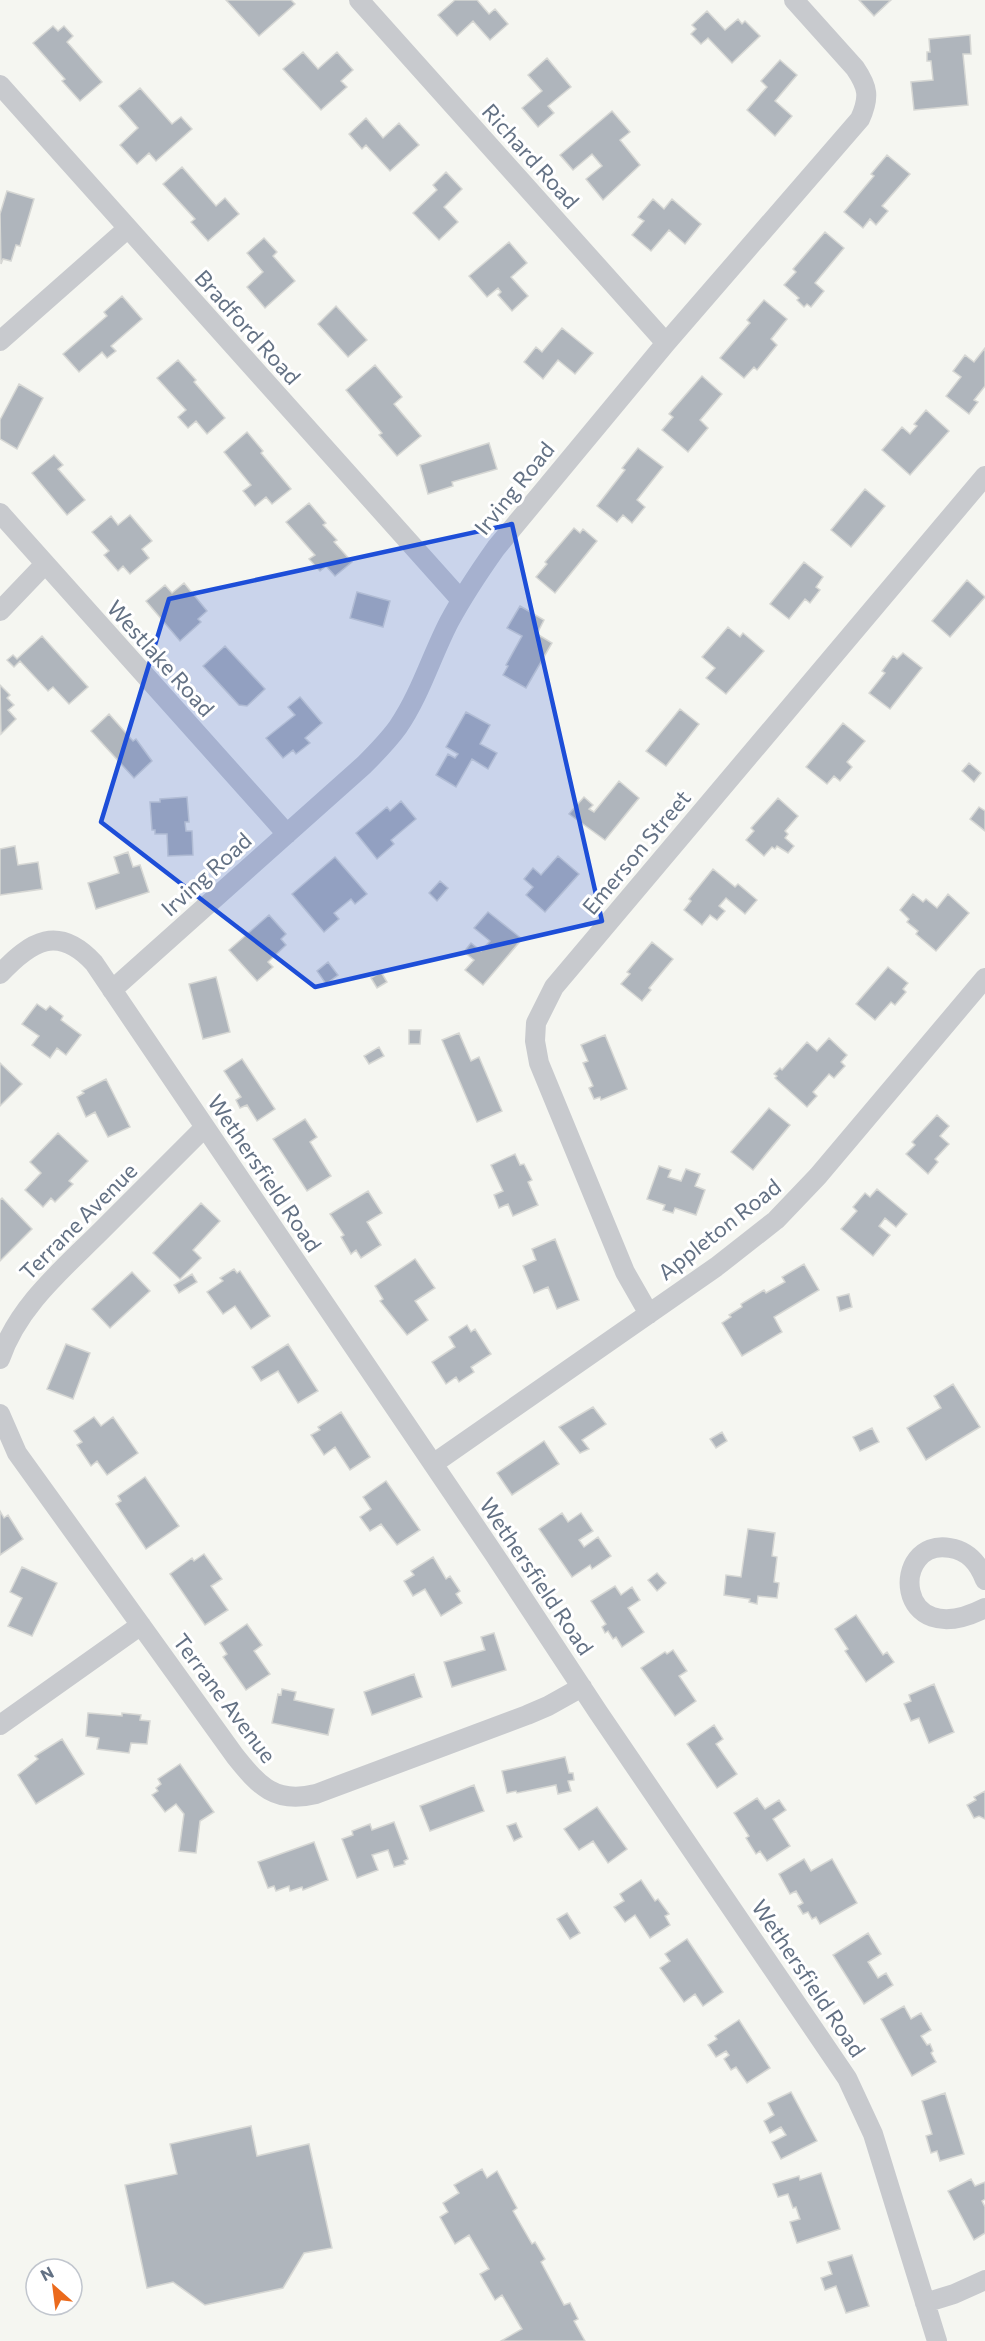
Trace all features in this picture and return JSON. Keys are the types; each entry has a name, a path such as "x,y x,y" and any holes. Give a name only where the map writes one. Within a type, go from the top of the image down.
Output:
{"street":[{"name":"Richard Road","path":"359,0 666,343"},
{"name":"Irving Road","path":"112,990 364,765 398,727 412,704 461,600 496,548 666,343 860,118 866,105 867,92 863,80 794,0"},
{"name":"Bradford Road","path":"0,85 461,600"},
{"path":"0,341 127,229"},
{"name":"Emerson Street","path":"649,1314 624,1272 546,1084 535,1041 536,1023 554,987 985,476"},
{"name":"Westlake Road","path":"0,513 287,834"},
{"path":"0,611 45,564"},
{"name":"Wethersfield Road","path":"0,974 14,959 37,943 50,940 62,941 83,951 112,990 847,2078 873,2134 937,2341"},
{"name":"Appleton Road","path":"433,1464 747,1243 797,1199 985,978"},
{"name":"Terrane Avenue","path":"0,1359 17,1323 45,1287 205,1127"},
{"name":"Terrane Avenue","path":"0,1414 17,1453 248,1772 271,1792 285,1797 300,1798 315,1794 527,1715 582,1687"},
{"path":"985,1580 972,1558 962,1550 945,1547 932,1549 920,1557 912,1567 909,1580 911,1596 922,1612 937,1619 954,1620 985,1608"},
{"path":"0,1725 141,1625"},
{"path":"925,2303 954,2294 985,2280"}],"highlighted area":[{"path":"512,524 602,921 315,987 101,822 169,599"}],"building":[{"path":"226,0 291,0 295,4 259,36"},
{"path":"455,0 477,0 489,14 495,9 508,24 490,40 473,21 457,36 438,15"},
{"path":"859,0 891,0 874,16"},
{"path":"707,11 725,30 738,19 742,24 745,21 760,36 732,63 708,38 701,44 691,34 696,29 692,25"},
{"path":"53,26 58,31 64,26 73,36 67,42 102,82 80,101 62,81 65,79 33,43"},
{"path":"970,35 971,54 963,54 968,105 914,110 911,82 933,80 931,61 927,61 927,52 930,52 929,39"},
{"path":"303,52 318,69 337,52 353,70 341,81 347,87 321,110 283,69"},
{"path":"547,58 571,87 548,106 554,113 538,127 522,108 542,91 528,75"},
{"path":"780,60 797,75 775,101 792,116 775,136 747,110 767,87 761,81"},
{"path":"140,88 172,124 181,117 192,129 156,161 149,153 137,164 120,145 138,128 119,106"},
{"path":"612,111 630,132 620,140 640,165 603,200 586,179 602,166 592,154 573,170 560,155"},
{"path":"366,118 383,138 399,123 419,145 390,171 366,145 362,149 349,134"},
{"path":"887,155 910,174 882,206 888,211 876,225 870,219 863,228 844,212 874,176 871,174"},
{"path":"182,167 216,206 225,198 239,214 208,241 191,222 195,219 163,184"},
{"path":"446,172 462,189 444,207 458,222 439,240 413,213 437,190 433,185"},
{"path":"7,191 34,199 20,246 16,245 11,261 3,259 1,264 0,214"},
{"path":"653,199 664,209 672,199 701,224 685,244 669,230 651,251 632,235 644,221 638,217"},
{"path":"825,232 844,248 815,283 824,291 811,307 807,304 804,307 797,300 799,298 784,285 796,272 793,269"},
{"path":"264,238 277,252 273,256 295,281 265,308 247,287 263,272 247,253"},
{"path":"509,242 527,263 511,277 528,296 512,311 498,295 501,292 498,288 487,297 469,276"},
{"path":"122,296 142,319 111,346 116,351 107,358 102,352 79,372 63,354 107,316 104,312"},
{"path":"764,300 787,319 771,339 777,345 757,370 754,367 744,378 720,358 750,323 747,320"},
{"path":"336,306 367,340 348,357 318,324"},
{"path":"562,328 593,353 575,374 558,360 543,379 524,362 536,347 542,352"},
{"path":"985,348 985,386 974,400 978,402 969,414 946,396 961,377 953,371 965,355 974,362"},
{"path":"178,360 225,418 207,434 196,421 188,428 178,417 186,410 157,378"},
{"path":"375,365 402,397 394,404 421,436 397,456 379,435 382,433 346,390"},
{"path":"702,376 722,394 700,420 708,428 688,452 662,430 673,417 669,414"},
{"path":"19,384 43,398 17,449 0,439 0,420"},
{"path":"926,410 949,431 910,475 882,450 902,427 910,434 917,426 914,424"},
{"path":"247,432 291,489 272,504 266,497 255,506 243,491 251,485 224,452"},
{"path":"489,443 497,469 452,482 453,486 428,494 420,465"},
{"path":"638,448 663,467 637,500 645,507 632,523 623,515 617,522 597,506 625,470 622,468"},
{"path":"54,455 63,465 58,469 85,500 67,515 32,473"},
{"path":"865,489 885,506 851,547 831,530"},
{"path":"309,503 326,523 323,525 337,540 334,542 352,562 335,576 326,566 320,571 309,559 315,555 286,522"},
{"path":"130,515 152,541 142,549 149,558 130,574 123,566 118,571 104,555 109,551 92,532 111,516 118,525"},
{"path":"574,528 580,533 583,529 597,541 555,593 536,577 547,564 545,562"},
{"path":"804,562 823,577 816,587 820,590 810,603 805,599 789,619 770,604"},
{"path":"967,580 985,597 950,637 932,621"},
{"path":"184,583 207,611 198,619 201,622 180,641 146,601 165,585 172,593"},
{"path":"357,592 390,601 383,627 350,618"},
{"path":"520,606 544,620 537,634 552,643 526,688 503,675 522,636 507,628"},
{"path":"728,627 740,637 743,633 764,651 726,694 706,678 715,668 702,657"},
{"path":"42,636 88,687 69,704 53,687 48,691 20,661 14,667 7,660 13,655 17,659"},
{"path":"225,646 265,689 247,706 239,705 203,666"},
{"path":"903,653 922,668 890,709 869,693 885,673 882,671 893,656 897,659"},
{"path":"0,685 10,695 7,698 14,705 8,710 16,719 1,734"},
{"path":"300,697 322,723 305,738 310,743 296,754 293,750 283,758 266,738 295,715 288,707"},
{"path":"680,709 699,724 666,766 646,751"},
{"path":"466,712 490,725 480,744 497,753 488,769 472,759 456,787 436,775 448,754 455,758 458,754 446,747"},
{"path":"109,714 133,741 136,739 152,761 134,778 91,731"},
{"path":"843,723 865,741 847,762 852,767 840,781 834,776 827,784 806,767"},
{"path":"969,763 981,773 974,782 962,771"},
{"path":"619,781 639,798 605,840 569,814 584,797 593,805 589,809 594,812"},
{"path":"187,797 189,822 185,822 186,831 192,831 193,855 168,856 167,834 155,834 155,830 152,830 150,802"},
{"path":"778,798 798,816 785,831 788,834 785,838 794,846 788,853 777,846 775,849 772,847 764,856 746,840 754,831 751,828"},
{"path":"401,801 416,819 391,840 394,844 377,859 356,833 387,807 390,811"},
{"path":"979,807 985,811 985,831 970,819"},
{"path":"15,846 18,865 38,862 42,889 0,895 0,849"},
{"path":"128,852 133,867 140,865 149,892 96,909 88,883 119,873 114,857"},
{"path":"558,856 579,874 545,912 526,895 533,887 524,879 533,868 541,875"},
{"path":"335,857 367,894 355,904 351,899 334,913 339,919 324,932 292,894"},
{"path":"713,869 735,887 738,884 757,900 745,914 726,898 719,906 725,911 717,920 710,915 702,925 684,910 691,901 689,899"},
{"path":"440,881 448,888 437,901 429,893"},
{"path":"913,894 923,902 926,899 937,908 948,894 969,913 936,951 916,934 918,931 907,922 909,919 900,910"},
{"path":"488,912 522,939 483,985 465,970 474,960 464,952 471,943 481,951 490,941 474,928"},
{"path":"269,915 286,934 281,939 286,945 268,962 273,967 257,981 229,950"},
{"path":"652,942 673,959 649,988 651,990 642,1001 621,984 630,974 627,972"},
{"path":"328,962 338,975 326,984 317,971"},
{"path":"888,967 908,983 903,989 906,992 895,1005 891,1002 875,1020 856,1004"},
{"path":"381,972 387,982 377,988 371,978"},
{"path":"216,977 230,1032 203,1039 189,984"},
{"path":"37,1004 46,1010 50,1006 63,1016 61,1020 81,1035 66,1055 57,1048 50,1058 32,1045 39,1036 22,1024"},
{"path":"409,1030 421,1030 420,1044 409,1044"},
{"path":"459,1033 471,1061 479,1057 502,1111 477,1122 442,1040"},
{"path":"605,1035 627,1089 601,1100 600,1097 594,1099 589,1088 593,1086 583,1063 588,1061 581,1045"},
{"path":"829,1038 847,1055 841,1062 845,1066 834,1078 829,1074 813,1092 817,1096 807,1107 775,1078 777,1076 774,1074 780,1068 782,1070 807,1042 817,1051"},
{"path":"379,1047 384,1056 369,1064 364,1056"},
{"path":"242,1059 275,1109 257,1121 247,1105 240,1108 236,1100 241,1097 224,1071"},
{"path":"0,1063 22,1084 0,1106"},
{"path":"106,1079 130,1127 108,1137 95,1112 86,1117 77,1097 84,1093 82,1091"},
{"path":"769,1108 790,1125 753,1170 731,1152"},
{"path":"937,1115 949,1126 940,1136 949,1144 935,1159 938,1162 928,1174 906,1154 915,1145 912,1142"},
{"path":"305,1119 317,1137 310,1142 331,1176 307,1191 273,1139"},
{"path":"58,1133 88,1161 69,1181 73,1184 55,1202 51,1198 43,1207 25,1190 41,1173 30,1162"},
{"path":"515,1154 520,1165 524,1164 532,1180 528,1182 538,1205 513,1216 508,1204 499,1208 494,1195 503,1191 491,1165"},
{"path":"659,1166 671,1170 668,1177 681,1181 686,1169 700,1174 695,1186 705,1190 696,1215 675,1208 673,1213 663,1210 665,1205 647,1199"},
{"path":"877,1189 907,1214 896,1227 885,1218 879,1226 890,1235 873,1256 841,1229 857,1211 853,1207 865,1193 870,1197"},
{"path":"368,1191 382,1213 367,1222 381,1245 361,1258 356,1250 351,1254 341,1237 344,1235 330,1214"},
{"path":"2,1198 32,1229 0,1261 0,1200"},
{"path":"201,1203 220,1221 193,1250 201,1258 180,1279 153,1253"},
{"path":"555,1239 579,1300 557,1309 548,1287 534,1293 523,1266 536,1260 532,1249"},
{"path":"415,1259 435,1288 415,1301 428,1320 407,1335 380,1301 383,1299 375,1286"},
{"path":"804,1264 819,1290 774,1317 782,1332 742,1356 722,1323 731,1317 729,1315 742,1307 741,1304 764,1290 766,1293 785,1282 782,1277"},
{"path":"234,1269 237,1273 240,1271 270,1316 251,1329 235,1306 223,1314 207,1292 223,1281 220,1278"},
{"path":"132,1272 150,1291 110,1328 92,1309"},
{"path":"192,1274 197,1282 179,1293 174,1285"},
{"path":"849,1294 852,1307 840,1311 837,1297"},
{"path":"467,1325 471,1332 475,1329 491,1354 471,1367 474,1372 459,1382 456,1377 446,1384 432,1362 455,1347 449,1337"},
{"path":"66,1344 90,1353 73,1399 47,1389"},
{"path":"288,1344 318,1391 298,1403 278,1371 261,1381 252,1367"},
{"path":"953,1384 980,1427 926,1460 907,1428 941,1408 934,1396"},
{"path":"593,1407 606,1424 582,1440 589,1449 580,1453 559,1427"},
{"path":"341,1412 370,1457 350,1470 335,1447 324,1455 311,1435 320,1430 318,1427"},
{"path":"94,1417 101,1426 113,1417 138,1453 107,1475 97,1461 91,1466 77,1445 82,1442 74,1431"},
{"path":"872,1428 879,1442 860,1451 853,1437"},
{"path":"722,1432 727,1441 716,1448 710,1439"},
{"path":"544,1441 559,1464 512,1495 497,1473"},
{"path":"145,1477 179,1526 146,1549 116,1504 121,1501 118,1496"},
{"path":"386,1481 420,1530 397,1545 381,1524 370,1531 360,1517 371,1509 363,1497"},
{"path":"0,1511 4,1518 8,1515 23,1539 0,1555"},
{"path":"562,1513 568,1522 581,1513 593,1531 579,1540 584,1547 598,1537 611,1556 592,1569 590,1565 572,1577 539,1529"},
{"path":"748,1529 775,1533 772,1556 777,1557 774,1582 779,1583 777,1598 758,1596 757,1604 749,1602 750,1599 724,1595 726,1575 741,1577"},
{"path":"204,1554 222,1579 211,1586 228,1610 205,1625 170,1574 192,1558 194,1561"},
{"path":"433,1557 446,1579 450,1576 460,1591 456,1594 462,1603 441,1616 425,1589 413,1596 404,1581 414,1575 411,1571"},
{"path":"22,1567 57,1583 32,1636 8,1626 22,1598 10,1592"},
{"path":"657,1573 666,1583 657,1591 648,1580"},
{"path":"615,1586 621,1595 632,1587 640,1600 628,1608 644,1632 622,1647 616,1637 613,1639 608,1631 605,1633 602,1627 606,1624 591,1601"},
{"path":"856,1615 883,1655 887,1652 894,1662 866,1682 845,1651 848,1649 835,1629"},
{"path":"247,1624 262,1645 254,1651 270,1674 246,1690 223,1657 227,1654 220,1643"},
{"path":"494,1633 506,1670 452,1687 444,1662 485,1650 481,1637"},
{"path":"673,1650 687,1671 679,1676 696,1701 675,1716 641,1668 665,1652 667,1654"},
{"path":"414,1674 422,1697 372,1715 364,1692"},
{"path":"934,1684 954,1732 929,1743 919,1718 911,1721 904,1704 911,1701 909,1695"},
{"path":"282,1689 296,1692 294,1700 334,1709 328,1735 272,1723 278,1694 281,1695"},
{"path":"88,1713 141,1715 140,1720 150,1721 147,1744 131,1743 129,1753 97,1749 99,1738 86,1736"},
{"path":"714,1725 723,1739 716,1744 737,1774 717,1788 687,1744"},
{"path":"62,1739 84,1774 36,1804 18,1775 38,1759 35,1756"},
{"path":"565,1757 569,1773 573,1773 574,1780 568,1781 571,1791 558,1794 556,1785 507,1793 502,1771"},
{"path":"180,1764 214,1812 200,1821 196,1853 179,1851 184,1814 176,1804 165,1812 152,1795 158,1791 156,1788 161,1784 158,1779"},
{"path":"474,1785 484,1811 430,1831 420,1806"},
{"path":"985,1791 985,1819 979,1816 974,1818 967,1805 976,1800 974,1797"},
{"path":"757,1798 765,1809 779,1800 786,1810 773,1819 790,1846 767,1861 760,1851 756,1854 746,1838 749,1836 734,1813"},
{"path":"597,1807 627,1849 608,1863 593,1841 579,1850 564,1829"},
{"path":"394,1822 408,1859 404,1861 405,1864 394,1867 388,1850 372,1855 378,1870 357,1878 342,1839 353,1835 352,1831 370,1824 372,1830"},
{"path":"516,1823 522,1837 514,1841 507,1826"},
{"path":"314,1842 328,1880 303,1890 302,1887 290,1891 289,1886 276,1891 274,1886 268,1888 258,1862"},
{"path":"804,1859 811,1871 832,1859 857,1903 820,1924 816,1917 812,1919 808,1912 803,1914 798,1906 803,1903 796,1891 790,1894 779,1874"},
{"path":"641,1880 655,1901 658,1899 669,1914 665,1916 670,1925 650,1938 635,1915 625,1922 614,1907 624,1901 620,1894"},
{"path":"567,1913 580,1933 570,1939 557,1919"},
{"path":"868,1933 881,1954 868,1962 878,1978 886,1973 893,1985 864,2004 833,1955"},
{"path":"687,1939 723,1992 703,2006 695,1994 684,2002 660,1968 670,1961 665,1954"},
{"path":"904,2006 911,2019 921,2013 931,2030 921,2036 927,2045 930,2044 933,2051 931,2053 936,2062 912,2076 881,2019"},
{"path":"739,2020 770,2068 747,2083 736,2067 731,2070 724,2059 729,2055 726,2051 716,2057 708,2045 717,2039 715,2036"},
{"path":"791,2092 817,2141 781,2159 772,2142 786,2135 781,2127 770,2133 764,2121 774,2115 768,2103"},
{"path":"945,2093 964,2154 940,2161 937,2151 931,2153 926,2136 932,2134 922,2101"},
{"path":"251,2126 257,2156 309,2144 332,2248 304,2253 283,2288 205,2305 173,2282 147,2288 125,2185 177,2174 170,2144"},
{"path":"482,2169 487,2178 497,2171 517,2208 513,2211 532,2244 535,2242 545,2259 541,2262 564,2305 570,2303 578,2319 574,2321 585,2341 501,2341 522,2329 502,2295 495,2300 480,2274 489,2269 469,2235 455,2244 440,2217 448,2212 443,2203 459,2193 454,2185"},
{"path":"821,2173 840,2229 797,2243 790,2222 800,2219 796,2207 793,2208 788,2194 778,2197 773,2184 799,2176 800,2180"},
{"path":"971,2179 975,2186 985,2182 985,2199 982,2201 985,2207 985,2233 974,2240 948,2191"},
{"path":"852,2255 869,2306 846,2313 836,2286 825,2290 821,2278 832,2274 828,2262"}]}
